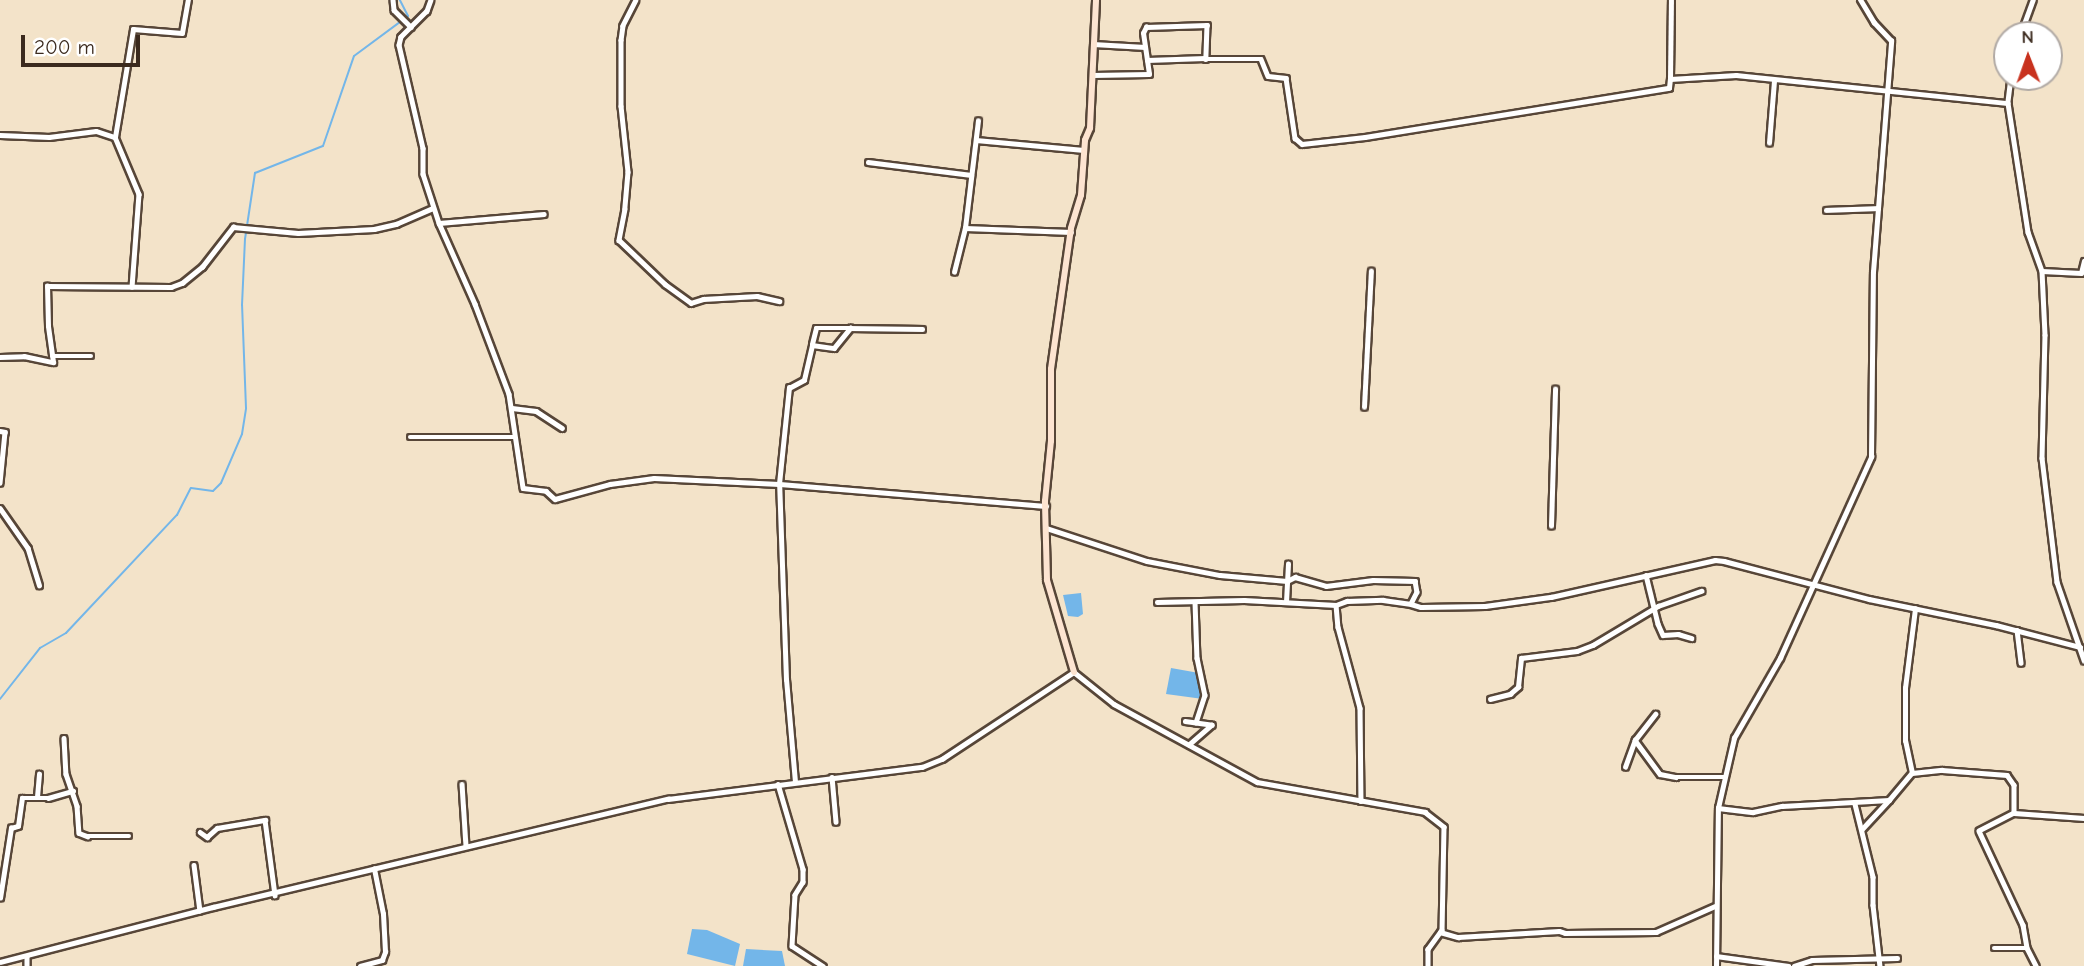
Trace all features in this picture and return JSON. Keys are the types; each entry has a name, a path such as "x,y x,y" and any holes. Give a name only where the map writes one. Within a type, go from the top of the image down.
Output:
{"street":[{"path":"132,287 139,194 115,137 133,29 182,33 188,0"},
{"path":"393,0 394,10 411,27"},
{"path":"431,0 427,12 411,27 399,45 423,148 423,174 433,208 475,304 512,408 523,488 546,491 555,499 610,484 654,478 779,484 1046,506"},
{"path":"636,0 623,26 621,40 621,106 628,172 619,240 665,284 691,303 703,299 757,296 779,301"},
{"path":"1096,0 1090,128 1084,150 1081,195 1070,232 1051,369 1046,506 1048,580 1074,673 1114,704 1257,782 1425,812 1444,827 1440,932 1428,949 1429,966"},
{"path":"1147,60 1261,59 1268,76 1284,77 1295,138 1302,144 1365,137 1669,88 1671,0"},
{"path":"1716,966 1718,808 1734,738 1780,658 1871,457 1873,272 1891,41 1874,23 1860,0"},
{"path":"2025,21 2033,0"},
{"path":"1093,75 1149,74 1143,33 1146,27 1207,25 1205,58"},
{"path":"1094,44 1145,47"},
{"path":"1670,79 1736,75 2008,103"},
{"path":"1769,143 1774,81"},
{"path":"2009,91 2008,103 2028,232 2042,271 2045,335 2042,458 2057,582 2084,660"},
{"path":"954,272 965,228 978,121"},
{"path":"0,135 49,137 96,131 115,137"},
{"path":"976,140 1084,150"},
{"path":"869,162 971,175"},
{"path":"0,357 24,356 53,362 47,327 47,286 171,287 182,284 202,267 233,227 298,233 374,229 396,224 433,208"},
{"path":"1826,210 1878,208"},
{"path":"439,223 544,214"},
{"path":"965,228 1070,232"},
{"path":"2042,271 2081,273 2084,261"},
{"path":"1364,407 1371,271"},
{"path":"795,782 786,680 779,484 789,388 804,380 816,328 922,329"},
{"path":"812,345 834,348 850,328"},
{"path":"52,356 91,356"},
{"path":"1551,526 1555,389"},
{"path":"512,408 536,411 562,428"},
{"path":"0,431 5,432 0,483"},
{"path":"410,437 515,437"},
{"path":"0,508 28,548 39,584"},
{"path":"1046,528 1147,561 1220,575 1287,581 1295,577 1326,586 1373,580 1415,581 1417,592 1411,604"},
{"path":"1157,602 1286,602 1336,605 1347,601 1383,600 1411,604 1485,606 1551,597 1715,560 2080,647"},
{"path":"1286,602 1288,564"},
{"path":"1646,575 1663,635 1678,634 1691,638"},
{"path":"1490,699 1510,694 1518,687 1521,658 1577,651 1593,645 1654,609 1701,591"},
{"path":"1195,602 1197,658 1205,695 1196,723"},
{"path":"1336,605 1338,627 1360,708 1361,801"},
{"path":"1912,773 1905,741 1905,688 1915,609"},
{"path":"2017,630 2021,663"},
{"path":"0,962 466,846 668,799 922,767 942,759 1074,673"},
{"path":"1625,767 1635,740 1655,714"},
{"path":"1185,721 1212,725 1189,745"},
{"path":"64,738 66,774 69,790 73,791 77,806 79,833 87,836 129,836"},
{"path":"1635,740 1660,774 1676,777 1724,777"},
{"path":"1861,829 1912,773 1942,770 2007,775 2014,785 2014,813"},
{"path":"37,797 39,774"},
{"path":"832,777 836,822"},
{"path":"462,784 466,846"},
{"path":"778,784 803,869 803,882 795,895 793,946 824,966"},
{"path":"0,898 10,828 18,826 22,798 48,798 73,791"},
{"path":"1718,808 1753,812 1782,806 1889,800"},
{"path":"1855,804 1873,877 1872,905 1880,963"},
{"path":"2036,966 2028,948 2023,925 1979,831 2014,813 2084,818"},
{"path":"200,832 207,837 217,828 265,820 275,895"},
{"path":"194,865 200,911"},
{"path":"360,966 382,960 385,952 383,914 374,869"},
{"path":"1440,932 1458,937 1559,931 1656,932 1715,906"},
{"path":"1994,948 2028,948"},
{"path":"1716,956 1788,966"},
{"path":"27,957 27,966"},
{"path":"1794,966 1812,960 1880,963 1897,958"}],"water":[{"path":"1081,593 1083,614 1078,617 1068,616 1063,595"},
{"path":"1171,668 1199,673 1203,699 1166,694"},
{"path":"692,929 707,930 740,944 735,966 687,954"},
{"path":"746,949 782,951 785,966 743,966"}],"waterway":[{"path":"0,699 40,648 66,633 177,515 191,488 213,491 221,483 242,434 246,408 242,305 245,239 255,173 323,146 354,56 408,16 400,0"}]}
